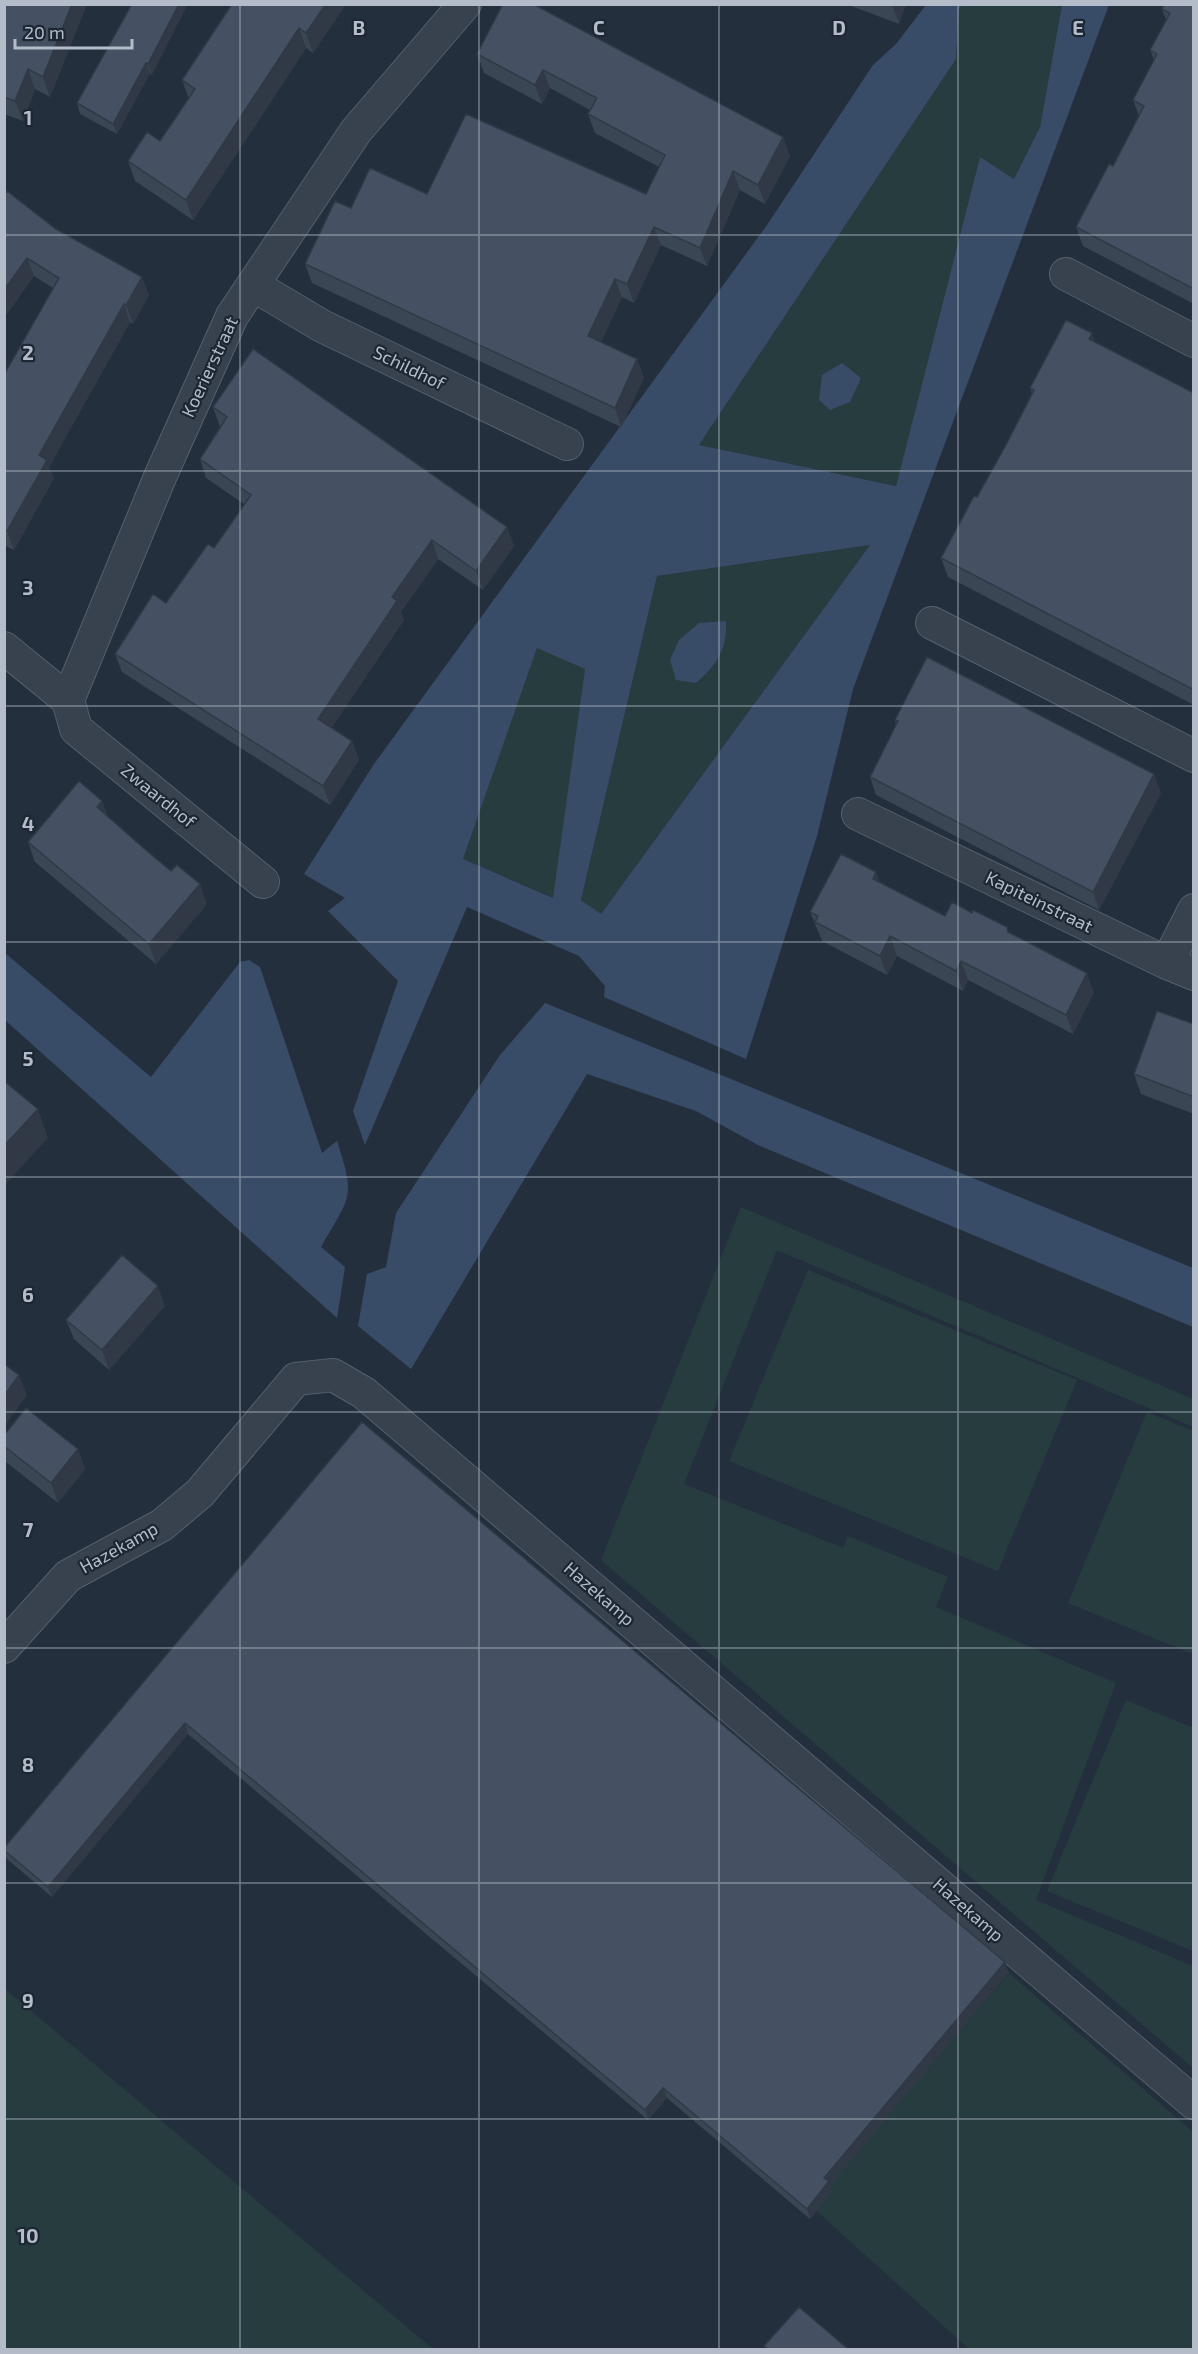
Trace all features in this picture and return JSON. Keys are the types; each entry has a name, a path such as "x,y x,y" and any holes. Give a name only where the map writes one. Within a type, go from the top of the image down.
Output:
{"street":[{"name":"Koerierstraat","path":"68,700 232,316 356,131 465,4"},
{"path":"1066,274 1194,341"},
{"name":"Schildhof","path":"253,285 322,326 567,444"},
{"path":"932,623 1194,756"},
{"path":"4,648 68,700"},
{"name":"Zwaardhof","path":"68,700 76,729 262,882"},
{"name":"Kapiteinstraat","path":"858,814 1180,968 1194,910"},
{"name":"Hazekamp","path":"4,1647 68,1576 162,1525 200,1493 296,1379 333,1375 364,1393 1194,2103"}],"green space":[{"path":"962,5 1062,5 1040,127 1014,179 980,157 896,486 699,445 956,59 959,9"},
{"path":"870,545 601,914 581,900 657,576"},
{"path":"537,647 585,669 554,898 463,859"},
{"path":"741,1207 1193,1399 1193,1427 777,1250 684,1484 843,1548 848,1536 948,1577 936,1607 1116,1683 1036,1900 1193,1966 1194,2028 1191,2030 1193,2032 1193,2068 601,1560"},
{"path":"808,1270 1077,1380 998,1571 729,1461"},
{"path":"1147,1412 1193,1431 1193,1654 1068,1603"},
{"path":"1126,1700 1193,1728 1193,1951 1047,1891"},
{"path":"1009,1973 1193,2132 1193,2349 969,2349 810,2205"},
{"path":"5,1989 433,2349 5,2349"}],"water":[{"path":"926,5 962,5 959,9 956,59 699,445 896,486 980,157 1014,179 1040,127 1062,5 1109,5 853,689 817,836 746,1059 604,997 605,986 579,956 467,907 365,1145 353,1111 398,981 328,911 345,898 304,874 374,764 767,225 873,65 896,44","holes":["870,545 601,914 581,900 657,576","537,648 585,669 553,898 463,859"]},
{"path":"842,363 861,378 850,402 830,410 819,400 822,375"},
{"path":"726,621 725,640 710,670 696,683 676,680 670,660 679,640 699,623"},
{"path":"5,953 151,1077 240,962 249,960 260,967 322,1153 337,1141 347,1175 348,1187 344,1206 321,1247 345,1267 337,1318 5,1020"},
{"path":"545,1003 1193,1268 1193,1327 758,1145 696,1111 587,1074 411,1369 358,1326 367,1274 386,1267 396,1213 500,1055"}],"building":[{"path":"4,4 72,4 43,77 28,69 15,101 4,97"},
{"path":"132,4 179,4 113,124 77,103"},
{"path":"232,4 326,4 306,33 299,28 186,200 128,161 147,132 160,141 195,89 182,80"},
{"path":"503,4 533,4 783,137 758,185 733,171 700,248 654,227 627,284 615,279 588,336 637,359 615,408 305,264 335,201 351,208 370,168 427,194 466,114 646,194 665,155 588,114 597,98 543,70 535,85 477,54"},
{"path":"1164,4 1194,4 1194,289 1076,227 1109,164 1113,166 1144,106 1133,100 1157,54 1150,50 1170,13 1162,9"},
{"path":"7,191 56,229 142,277 126,305 124,304 39,455 47,460 7,531 4,530 4,375 59,278 27,258 4,290 4,195"},
{"path":"1066,320 1092,333 1089,339 1194,393 1194,690 941,558 974,496 977,497 1007,443 1034,390 1030,388"},
{"path":"253,349 507,527 476,571 432,540 392,597 397,601 318,719 352,741 323,786 115,654 153,594 166,603 208,544 214,548 251,495 200,459 227,417 213,407"},
{"path":"927,657 1154,774 1093,892 870,777 898,721 895,720"},
{"path":"79,781 102,801 97,807 147,851 171,871 177,865 200,884 149,944 28,842"},
{"path":"841,854 876,872 873,879 945,916 952,902 972,913 973,910 1007,927 1008,932 1087,973 1066,1015 961,961 956,971 890,936 880,956 815,922 818,916 810,912"},
{"path":"1157,1011 1194,1024 1194,1097 1134,1074"},
{"path":"4,1081 38,1109 4,1146"},
{"path":"122,1255 158,1286 102,1350 66,1320"},
{"path":"4,1364 19,1375 4,1396"},
{"path":"26,1408 78,1449 51,1483 4,1446 4,1435"},
{"path":"362,1422 1005,1962 824,2178 829,2181 807,2209 663,2088 645,2110 185,1723 48,1887 4,1850"},
{"path":"799,2307 848,2349 768,2349 764,2346"}]}
